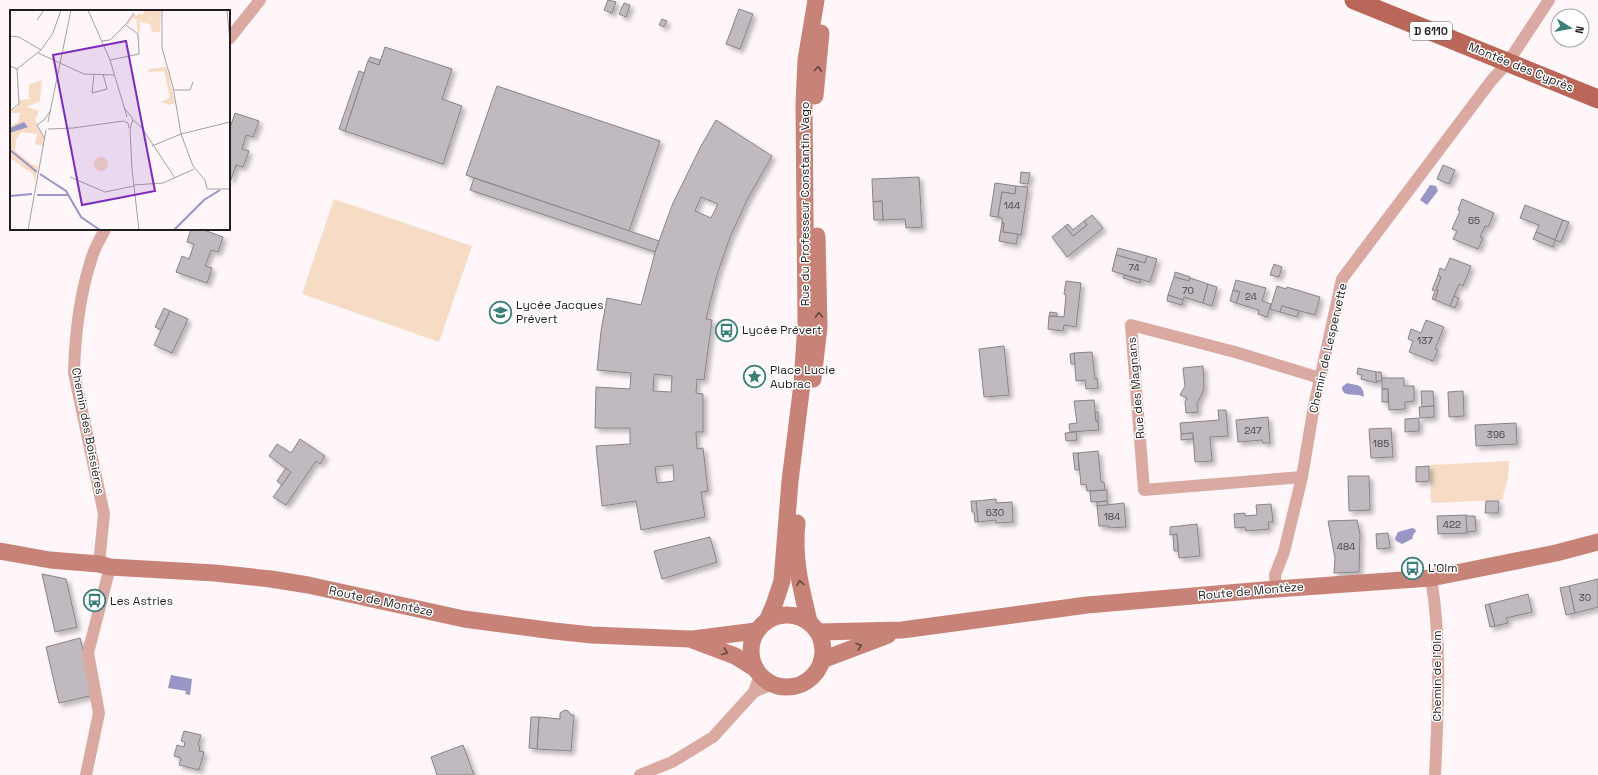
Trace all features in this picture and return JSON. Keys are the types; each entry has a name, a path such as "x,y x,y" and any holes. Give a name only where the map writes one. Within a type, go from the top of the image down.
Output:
{"main road":[{"name":"Montée des Cyprès","path":"1354,0 1598,98"}],"street":[{"path":"230,38 260,0"},
{"name":"Rue du Professeur Constantin Vago","path":"762,626 774,604 782,581 790,481 802,384 806,323 804,104 806,60 816,0"},
{"name":"Rue du Professeur Constantin Vago","path":"814,627 799,582 796,555 796,527 801,471 819,327 814,174 815,104 820,38 827,0"},
{"name":"Chemin de Lespervette","path":"1276,589 1276,575 1284,552 1302,477 1320,378 1342,279 1491,81 1508,62 1549,0"},
{"name":"Chemin des Boissières","path":"86,775 99,713 88,653 104,565 104,514 74,372 75,349 82,302 92,256 105,230"},
{"name":"Rue des Magnans","path":"1302,477 1144,490 1131,326 1234,352 1320,378"},
{"name":"Route de Montèze","path":"814,627 902,630 1087,605 1431,578 1556,553 1598,542"},
{"name":"Route de Montèze","path":"0,551 50,560 271,579 308,585 464,619 554,631 592,635 690,639 735,656 763,676"},
{"name":"Chemin de l'Olm","path":"1431,578 1438,659 1439,695 1435,775"},
{"path":"788,614 799,616 814,627 822,641 824,650 822,660 817,671 808,680 797,686 785,687 763,676 752,660 751,650 752,640 762,626 777,616 788,614"},
{"path":"690,639 762,626"},
{"name":"Route de Montèze","path":"822,660 902,630"},
{"path":"640,775 672,762 713,737 754,692 763,676"}],"shaded area":[{"path":"1430,185 1436,186 1438,191 1427,205 1420,200"},
{"path":"334,199 472,246 439,342 302,294"},
{"path":"1347,383 1361,387 1364,397 1344,393 1342,387"},
{"path":"1509,461 1508,478 1502,500 1431,503 1430,465"},
{"path":"1412,528 1415,529 1416,532 1414,533 1412,539 1402,544 1396,541 1395,538 1398,532"},
{"path":"171,675 192,679 190,695 185,694 186,691 168,688"}],"building":[{"path":"608,0 616,2 612,13 604,10"},
{"path":"624,3 630,5 626,17 619,14"},
{"path":"739,9 753,14 740,49 726,44"},
{"path":"662,19 667,21 664,27 659,25"},
{"path":"385,47 452,69 442,99 462,106 443,164 345,131 368,61 379,65"},
{"path":"370,57 380,60 379,65 368,61"},
{"path":"359,71 364,73 345,131 339,129"},
{"path":"497,86 660,141 629,231 466,175"},
{"path":"235,113 259,121 253,137 246,135 242,149 249,151 243,167 236,165 231,180 230,180 230,128"},
{"path":"716,120 772,156 748,198 730,237 717,275 706,319 712,320 704,380 697,379 696,393 703,394 703,432 696,432 697,449 703,448 708,491 701,492 705,517 641,530 636,501 602,506 596,446 630,444 630,428 595,428 596,387 630,389 631,373 597,370 601,331 607,298 641,305 656,249 673,203 701,146","holes":["701,197 718,204 711,218 695,211","654,374 672,376 671,392 653,391","673,465 674,481 657,483 655,467"]},
{"path":"1443,165 1455,170 1449,184 1437,179"},
{"path":"1021,172 1030,173 1028,184 1020,183"},
{"path":"919,177 922,227 906,228 905,219 883,220 882,201 873,202 872,179"},
{"path":"474,178 659,241 655,252 470,190"},
{"path":"995,183 1016,186 1015,194 1002,192 998,217 990,216"},
{"path":"1016,186 1028,187 1021,235 1003,232 1004,223 1002,223 1002,218 998,217 1002,192 1015,194"},
{"path":"1462,199 1494,213 1488,227 1485,226 1480,237 1483,238 1478,249 1453,239 1457,231 1452,229 1460,211 1458,210"},
{"path":"882,201 883,220 874,220 873,202"},
{"path":"1525,205 1563,220 1555,240 1536,232 1539,225 1520,218"},
{"path":"1092,215 1103,228 1067,257 1052,237 1065,226 1073,236 1087,225 1084,221"},
{"path":"1563,220 1569,222 1561,242 1555,240"},
{"path":"1084,221 1087,225 1073,236 1065,226 1068,224 1073,230"},
{"path":"1002,223 1004,223 1003,232 1018,234 1016,244 999,241"},
{"path":"191,230 204,230 223,237 218,252 211,250 205,266 212,268 207,283 176,272 182,256 189,259 194,244 187,242"},
{"path":"1536,232 1555,240 1553,247 1533,239"},
{"path":"1118,248 1147,256 1145,263 1116,255"},
{"path":"1116,255 1145,263 1147,256 1157,259 1150,282 1112,271"},
{"path":"1450,258 1471,266 1463,286 1459,284 1450,306 1435,300 1438,290 1436,290 1441,277 1438,275 1440,268 1445,270"},
{"path":"1274,264 1282,267 1279,277 1270,275"},
{"path":"1175,272 1190,277 1189,281 1174,277"},
{"path":"1124,275 1141,280 1140,283 1123,278"},
{"path":"1438,275 1441,277 1436,290 1438,290 1435,300 1432,299 1435,291 1432,290"},
{"path":"1174,277 1189,281 1190,278 1208,284 1203,303 1184,297 1183,300 1168,295"},
{"path":"1236,280 1266,288 1262,301 1271,304 1267,317 1258,314 1259,310 1236,303 1240,292 1233,290"},
{"path":"1066,281 1081,283 1076,327 1064,325 1063,331 1048,329 1049,316 1064,317 1066,295 1064,294"},
{"path":"1208,284 1217,287 1212,306 1203,303"},
{"path":"1277,286 1286,289 1287,287 1320,297 1315,315 1282,306 1280,312 1270,309"},
{"path":"1233,290 1240,292 1236,303 1230,301"},
{"path":"1168,295 1183,300 1182,305 1167,301"},
{"path":"1454,296 1459,298 1455,308 1450,306"},
{"path":"1282,306 1299,311 1297,317 1280,312"},
{"path":"164,308 170,311 161,330 155,327"},
{"path":"170,311 188,319 172,353 154,345"},
{"path":"1050,312 1057,313 1057,316 1049,316"},
{"path":"1426,320 1444,327 1435,349 1438,350 1433,361 1409,352 1413,341 1408,339 1411,329 1421,333"},
{"path":"1004,346 1009,395 984,397 979,349"},
{"path":"1092,352 1095,379 1097,378 1098,388 1086,389 1085,380 1076,381 1074,353"},
{"path":"1074,353 1075,364 1071,364 1070,354"},
{"path":"1203,366 1204,389 1197,404 1198,412 1186,413 1185,402 1187,398 1180,395 1185,386 1183,368"},
{"path":"1358,368 1376,372 1377,383 1361,379 1362,375 1357,374"},
{"path":"1376,372 1381,372 1382,381 1376,381"},
{"path":"1382,378 1404,378 1404,386 1414,386 1414,401 1405,402 1405,409 1389,410 1388,389 1382,389"},
{"path":"1382,389 1388,389 1388,402 1382,402"},
{"path":"1421,391 1433,391 1434,406 1422,407"},
{"path":"1463,391 1464,416 1449,417 1448,392"},
{"path":"1094,400 1096,421 1098,421 1099,430 1070,432 1069,424 1077,423 1074,401"},
{"path":"1434,406 1434,417 1420,418 1419,407"},
{"path":"1218,410 1226,410 1228,436 1210,437 1212,461 1195,462 1193,433 1181,434 1180,423 1219,420"},
{"path":"1095,412 1098,412 1098,421 1096,421"},
{"path":"1268,417 1270,443 1263,443 1262,440 1238,442 1236,420"},
{"path":"1419,418 1419,431 1405,432 1405,419"},
{"path":"1516,423 1517,444 1476,446 1475,425"},
{"path":"1391,428 1393,457 1371,458 1369,429"},
{"path":"1076,432 1077,440 1066,441 1065,433"},
{"path":"1193,433 1193,439 1181,440 1181,434"},
{"path":"300,439 325,456 320,464 316,461 286,505 273,497 291,472 269,456 277,444 291,453"},
{"path":"1098,451 1101,482 1104,482 1105,490 1087,491 1086,484 1081,485 1078,453"},
{"path":"1073,453 1078,453 1079,470 1075,470"},
{"path":"1429,466 1429,481 1416,482 1416,467"},
{"path":"286,468 291,472 282,485 277,481"},
{"path":"1348,476 1369,476 1370,510 1349,511"},
{"path":"1107,490 1107,501 1091,502 1090,491"},
{"path":"996,499 996,503 1012,502 1013,522 996,523 996,520 978,522 976,501"},
{"path":"971,501 976,501 978,522 975,522"},
{"path":"1107,501 1108,505 1097,506 1097,502"},
{"path":"1486,501 1499,501 1498,513 1485,513"},
{"path":"1124,503 1126,527 1109,528 1109,526 1099,526 1097,506"},
{"path":"1271,504 1273,522 1268,522 1269,529 1246,531 1245,527 1235,528 1234,514 1245,513 1245,516 1257,515 1256,505"},
{"path":"1467,515 1467,533 1438,534 1437,516"},
{"path":"1466,516 1475,516 1476,531 1467,532"},
{"path":"1357,520 1360,534 1359,572 1334,573 1335,558 1328,521"},
{"path":"1197,524 1200,556 1179,558 1177,534 1170,535 1170,527"},
{"path":"1388,533 1390,548 1377,549 1376,534"},
{"path":"1177,534 1178,551 1174,551 1173,535"},
{"path":"710,537 717,562 662,579 654,551"},
{"path":"42,574 66,579 77,627 55,632"},
{"path":"1598,579 1598,607 1575,613 1569,586"},
{"path":"1569,586 1575,613 1566,615 1560,588"},
{"path":"1528,594 1532,612 1506,618 1508,623 1495,626 1489,604"},
{"path":"1489,604 1495,626 1490,627 1485,605"},
{"path":"80,638 94,695 59,703 46,647"},
{"path":"565,710 571,715 574,715 571,751 537,749 539,717 560,719 560,713"},
{"path":"531,717 539,717 537,749 529,748"},
{"path":"184,731 201,735 198,745 200,746 199,751 204,752 199,770 179,765 181,758 174,756 177,745 184,747 185,742 181,741"},
{"path":"463,745 474,775 437,775 431,757"}],"place":[{"name":"Lycée Jacques Prévert","path":"501,312"},
{"name":"Lycée Prévert","path":"727,330"},
{"name":"Place Lucie Aubrac","path":"754,377"},
{"name":"L'Olm","path":"1412,568"},
{"name":"Les Astries","path":"95,601"}]}
